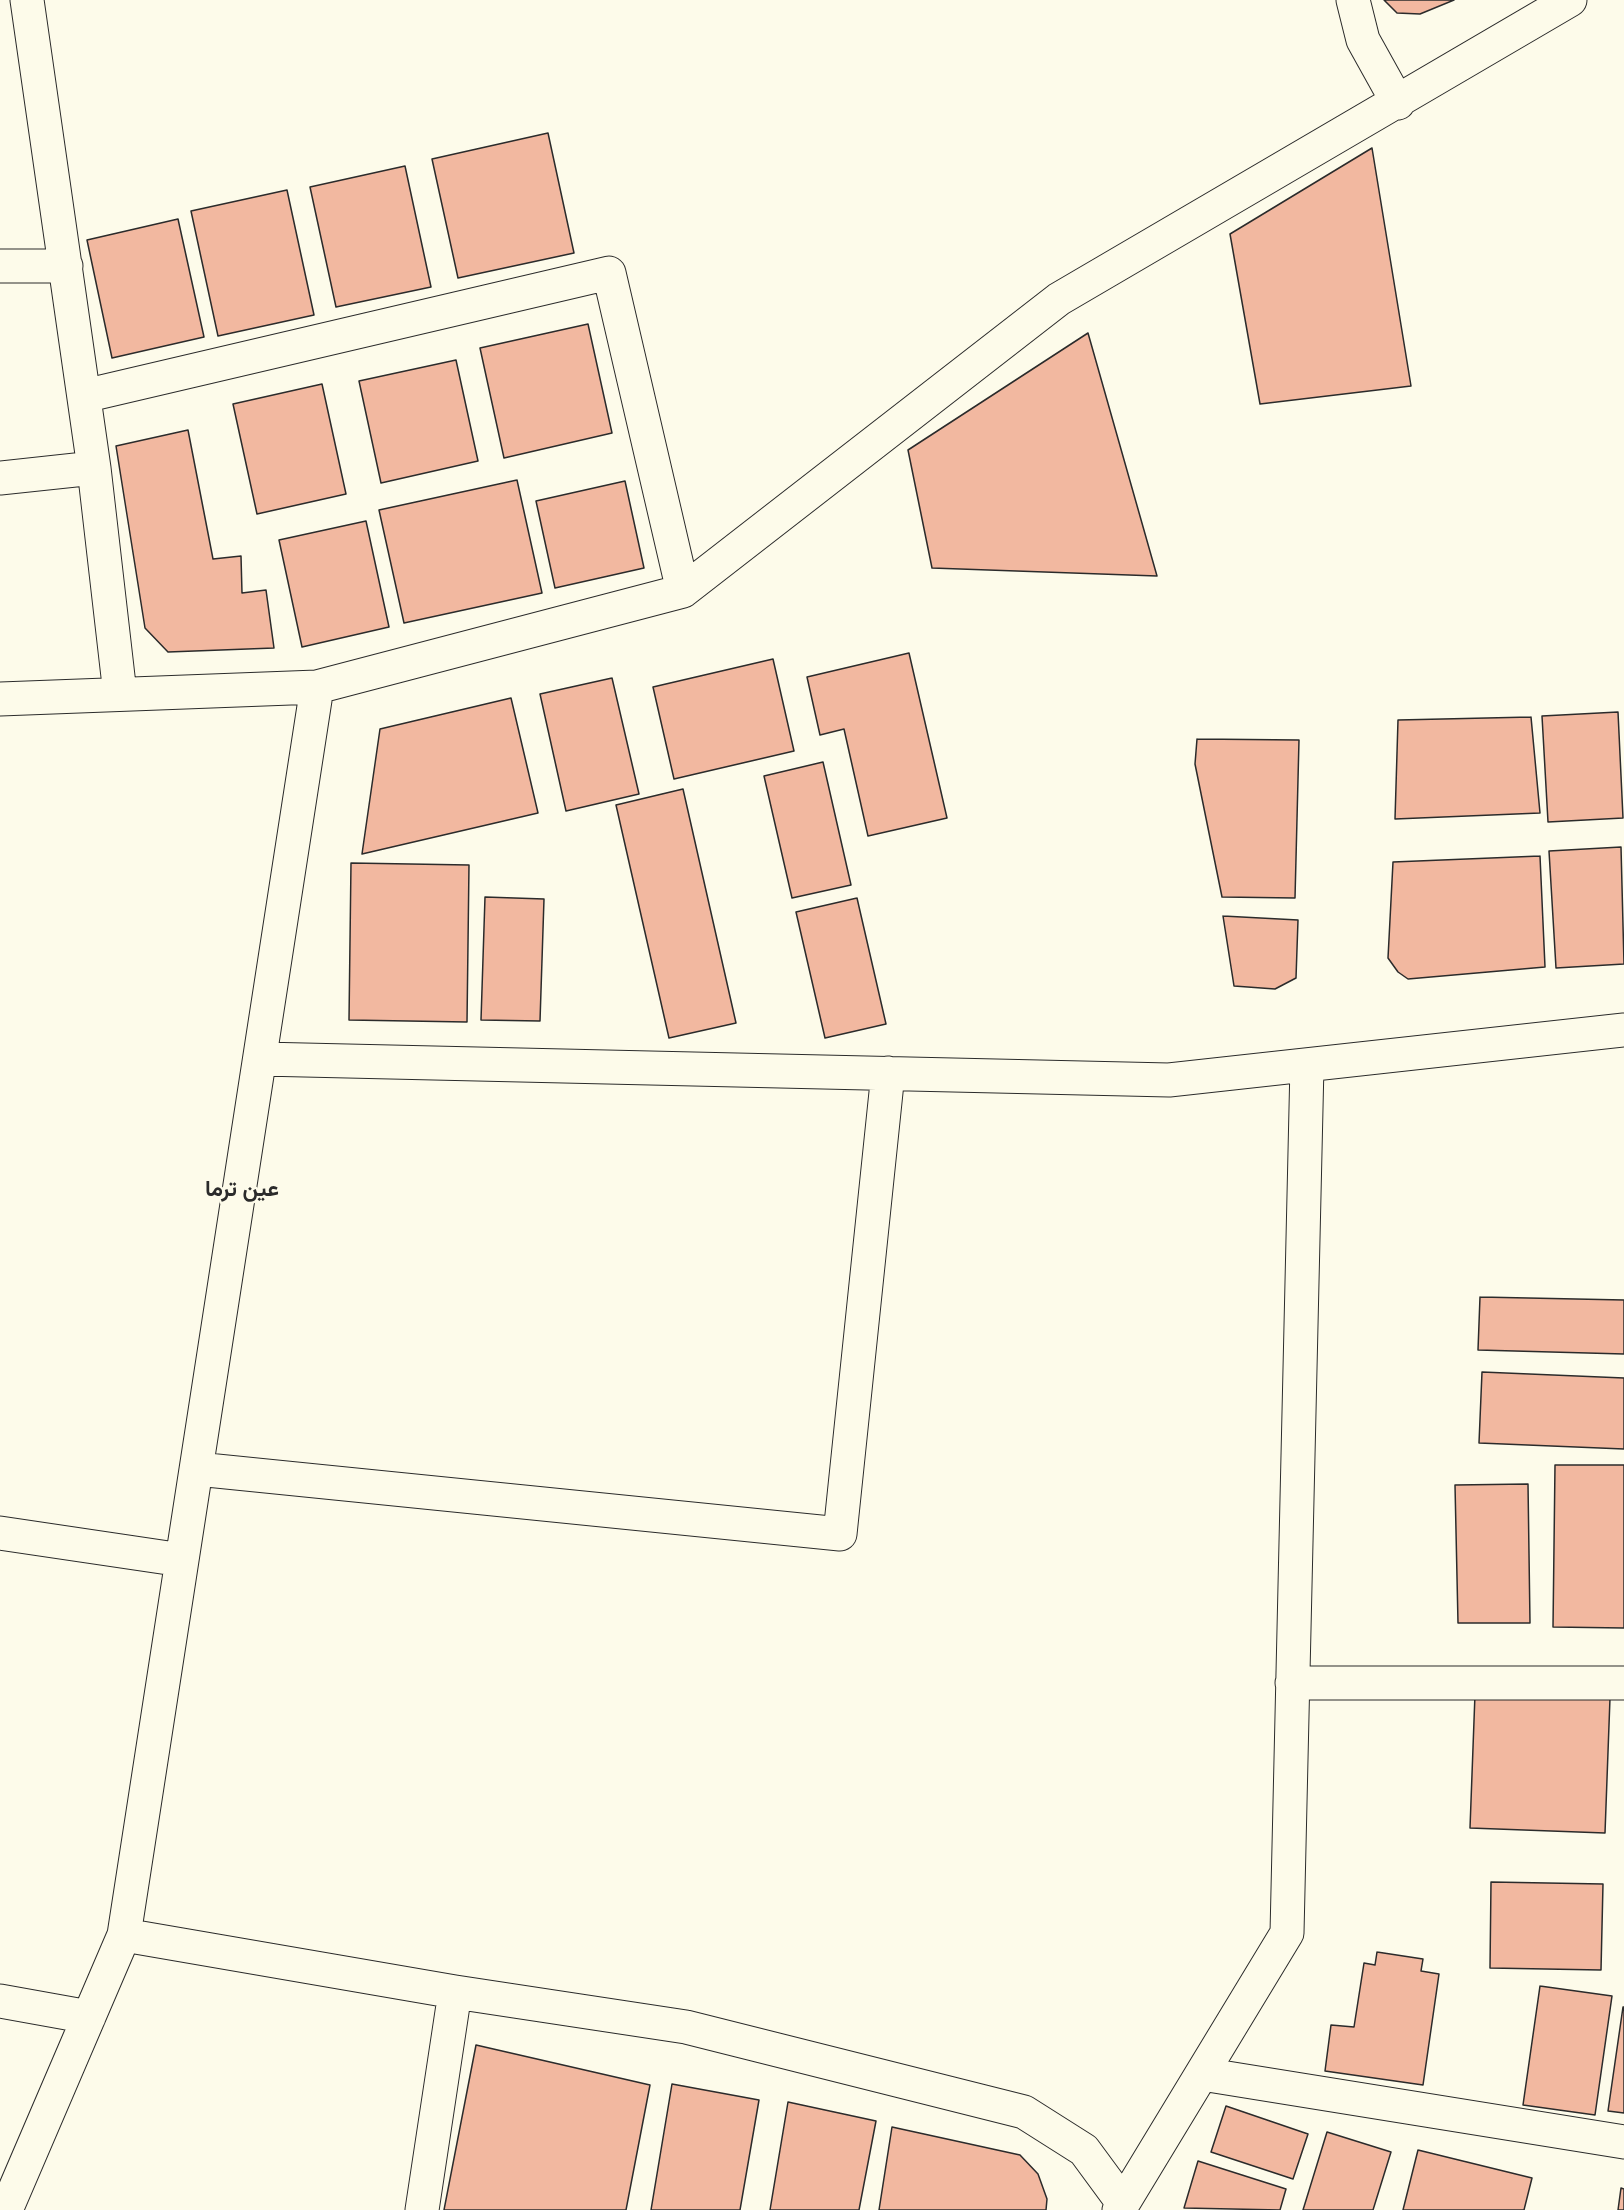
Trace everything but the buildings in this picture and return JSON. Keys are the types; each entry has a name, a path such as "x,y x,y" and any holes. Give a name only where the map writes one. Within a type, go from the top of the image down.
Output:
{"street":[{"path":"27,0 94,468 120,694"},
{"path":"1353,0 1363,40 1398,103"},
{"path":"0,699 317,687 683,591 1059,299 1398,103 1570,0"},
{"path":"0,266 66,266"},
{"path":"84,396 609,273 683,591"},
{"path":"0,478 94,468"},
{"path":"6,2210 124,1935 317,687"},
{"path":"261,1059 1169,1080 1624,1030"},
{"path":"124,1935 455,1992 686,2027 1024,2112 1084,2150 1121,2207 1287,1934 1307,1065"},
{"path":"196,1470 840,1534 888,1073"},
{"path":"0,1533 182,1560"},
{"path":"1292,1683 1624,1683"},
{"path":"422,2210 455,1992"},
{"path":"0,2001 89,2017"},
{"path":"1202,2074 1624,2142"}],"district":[{"name":"عين ترما","path":"242,1190"}]}
